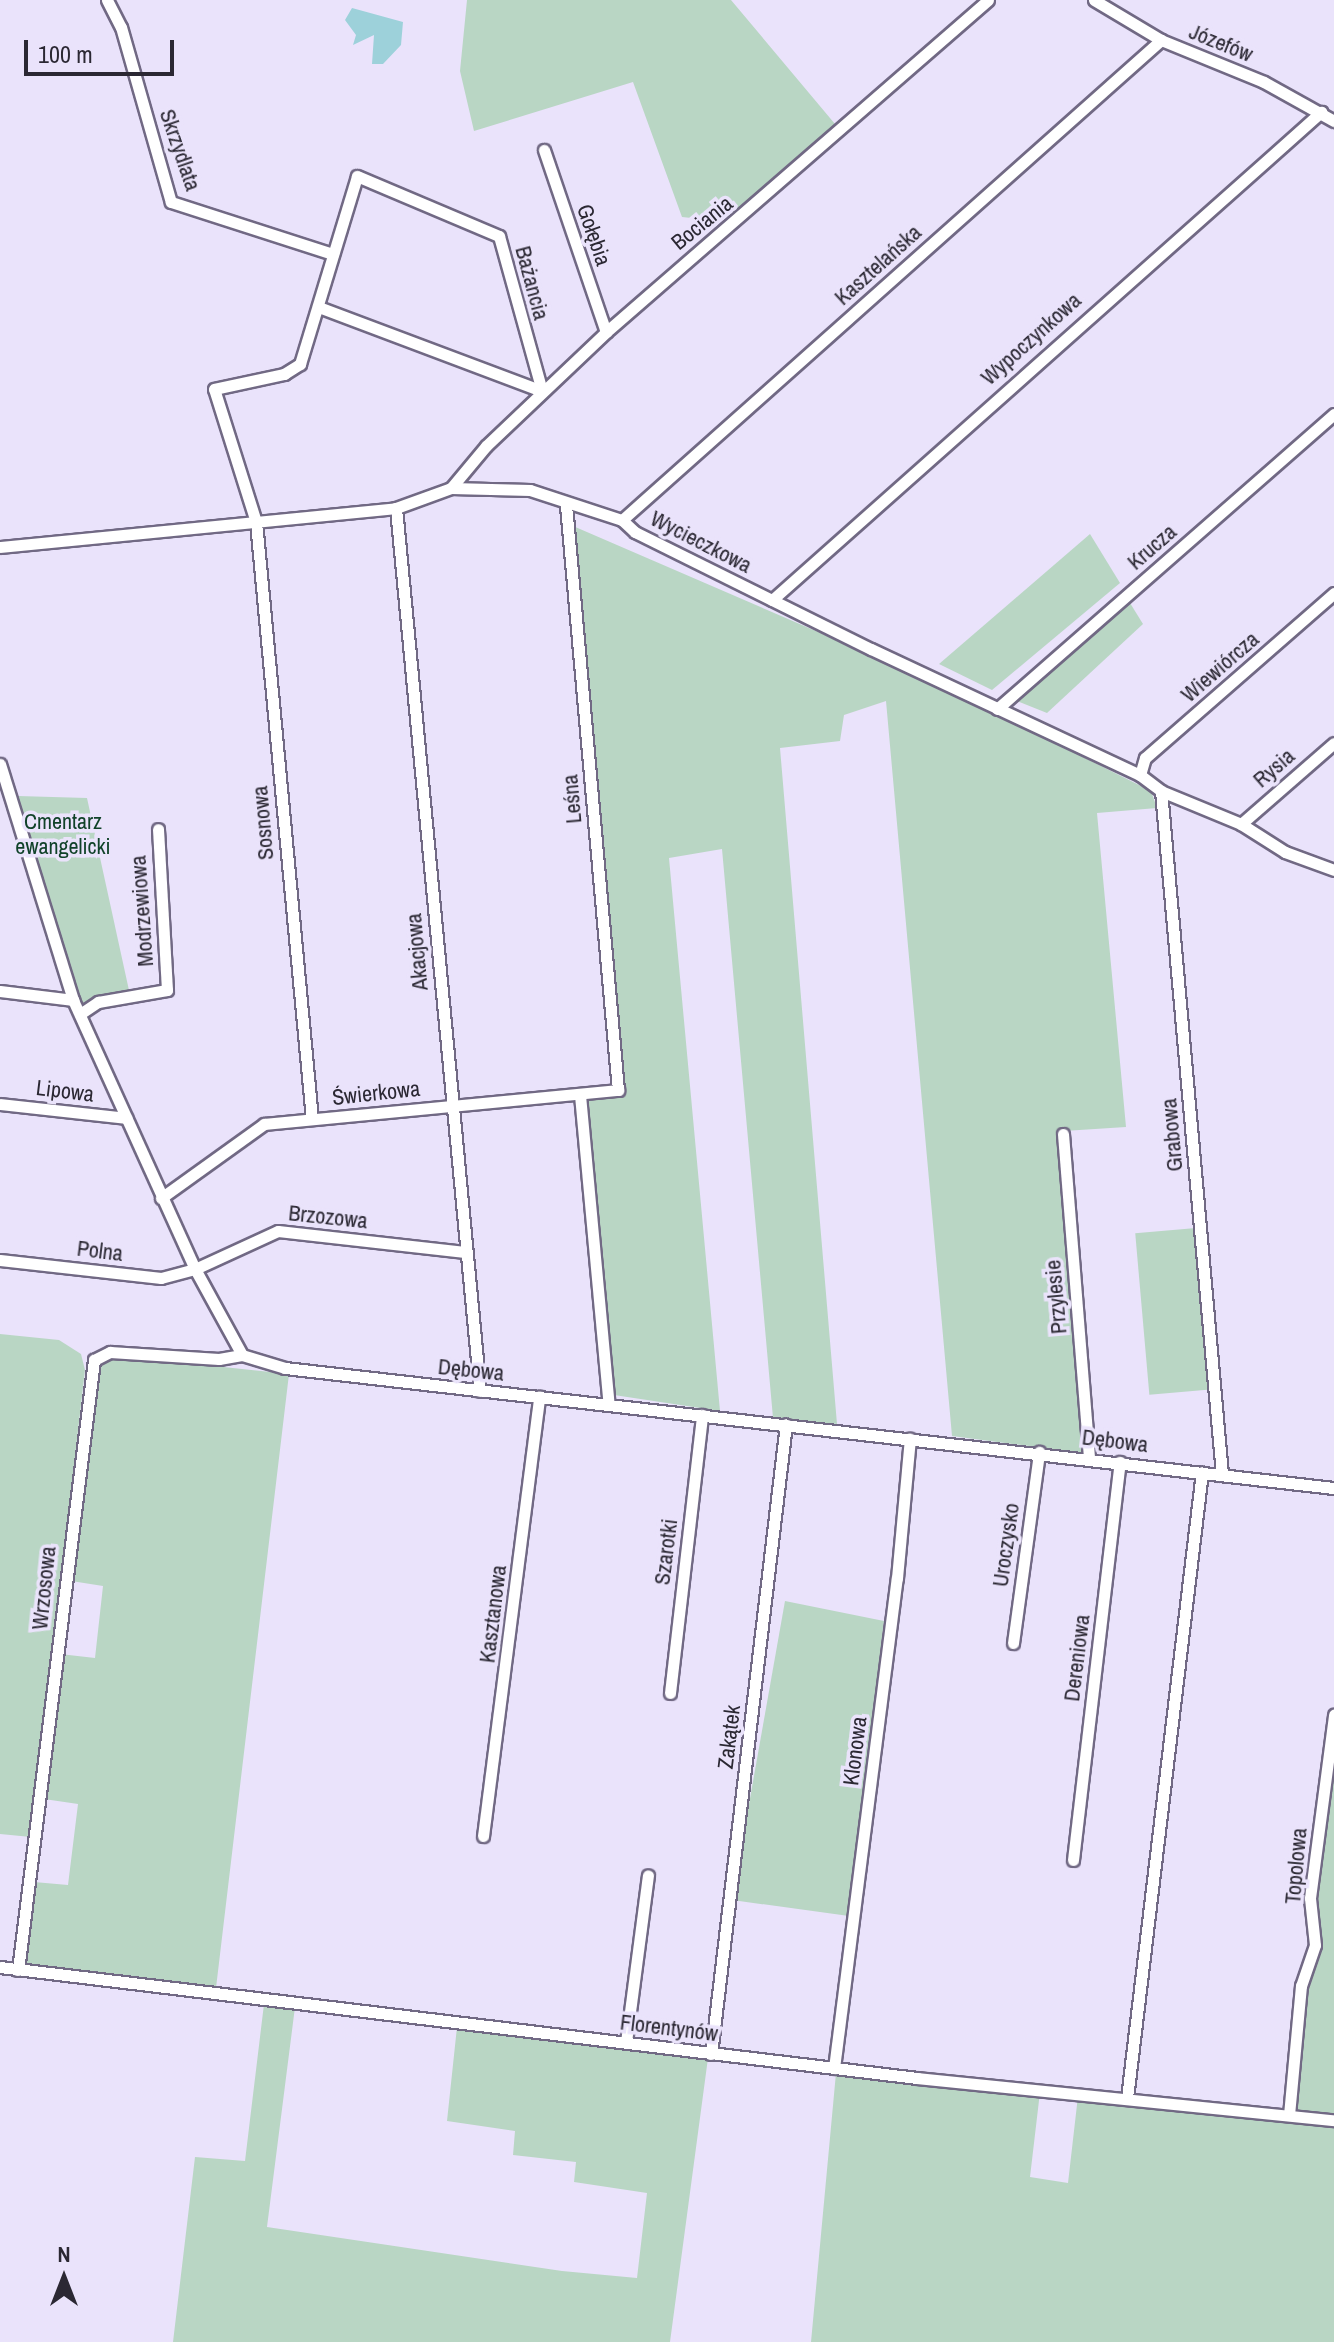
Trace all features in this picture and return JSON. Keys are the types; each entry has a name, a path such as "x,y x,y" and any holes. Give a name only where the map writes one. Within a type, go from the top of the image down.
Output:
{"street":[{"name":"Skrzydlata","path":"107,0 121,27 171,202 333,254"},
{"name":"Bociania","path":"451,488 542,391 606,332 988,0"},
{"name":"Józefów","path":"1094,0 1161,40 1264,82 1334,121"},
{"name":"Kasztelańska","path":"622,520 1161,40"},
{"name":"Wypoczynkowa","path":"772,600 1321,112"},
{"name":"Gołębia","path":"544,150 606,332"},
{"name":"Bażancia","path":"256,522 214,389 294,371 318,307 357,176 499,236 542,391"},
{"path":"318,307 542,391"},
{"name":"Krucza","path":"997,709 1334,414"},
{"name":"Wycieczkowa","path":"0,547 396,508 451,488 507,486 622,520 772,600 1140,775 1161,791 1241,824 1285,852 1334,870"},
{"name":"Leśna","path":"566,505 618,1090"},
{"name":"Akacjowa","path":"396,508 480,1391"},
{"name":"Sosnowa","path":"256,522 312,1119"},
{"name":"Wiewiórcza","path":"1140,775 1145,758 1334,593"},
{"name":"Rysia","path":"1241,824 1334,743"},
{"path":"0,764 73,1000 161,1198 242,1355"},
{"name":"Grabowa","path":"1161,791 1222,1475"},
{"name":"Modrzewiowa","path":"80,1014 98,1002 167,990 158,829"},
{"path":"0,991 73,1000"},
{"name":"Świerkowa","path":"161,1198 264,1124 618,1090"},
{"path":"580,1095 609,1405"},
{"name":"Lipowa","path":"0,1104 126,1118"},
{"name":"Przylesie","path":"1063,1134 1089,1458"},
{"name":"Brzozowa","path":"195,1269 278,1231 465,1252"},
{"name":"Polna","path":"0,1260 161,1278 195,1269"},
{"name":"Wrzosowa","path":"18,1970 94,1360 110,1352 219,1359 242,1355"},
{"name":"Dębowa","path":"242,1355 285,1368 1334,1488"},
{"name":"Kasztanowa","path":"483,1836 539,1397"},
{"name":"Szarotki","path":"670,1693 702,1415"},
{"name":"Zakątek","path":"711,2054 786,1424"},
{"name":"Klonowa","path":"834,2068 910,1439"},
{"name":"Uroczysko","path":"1013,1643 1039,1452"},
{"name":"Dereniowa","path":"1073,1860 1120,1462"},
{"path":"1127,2098 1202,1472"},
{"name":"Topolowa","path":"1289,2115 1301,1986 1315,1945 1310,1898 1334,1715"},
{"path":"626,2042 648,1875"},
{"name":"Florentynów","path":"0,1967 711,2054 1334,2120"}],"green space":[{"path":"467,0 731,0 835,124 757,202 720,221 682,217 633,82 474,131 460,71"},
{"path":"573,526 927,679 1151,791 1157,808 1097,813 1126,1127 1064,1131 1086,1450 1082,1453 952,1436 886,701 844,715 840,741 780,748 837,1424 773,1418 722,849 669,858 720,1411 614,1395 584,1096 620,1092"},
{"path":"1090,534 1120,583 992,690 939,664"},
{"path":"1130,603 1143,624 1047,713 1017,701"},
{"name":"Cmentarz ewangelicki","path":"18,796 87,798 130,995 83,1008"},
{"path":"1196,1228 1210,1389 1149,1395 1135,1233"},
{"path":"0,1334 59,1340 81,1354 85,1370 31,1837 0,1834"},
{"path":"111,1355 289,1374 216,1988 29,1967 23,1962 34,1882 68,1885 78,1804 44,1799 60,1654 95,1658 103,1586 65,1580 96,1367"},
{"path":"785,1601 884,1621 849,1916 732,1900"},
{"path":"1334,1737 1334,2116 1293,2112 1305,1987 1318,1945 1314,1897"},
{"path":"264,2004 295,2007 267,2227 562,2271 637,2278 647,2193 574,2182 576,2162 513,2155 515,2131 447,2121 457,2027 708,2058 670,2342 173,2342 195,2157 245,2161"},
{"path":"836,2073 1040,2092 1030,2177 1068,2183 1078,2096 1334,2125 1334,2342 811,2342"}],"shaded area":[{"path":"352,8 403,22 401,45 383,64 372,64 374,35 353,45 356,35 345,20"}]}
